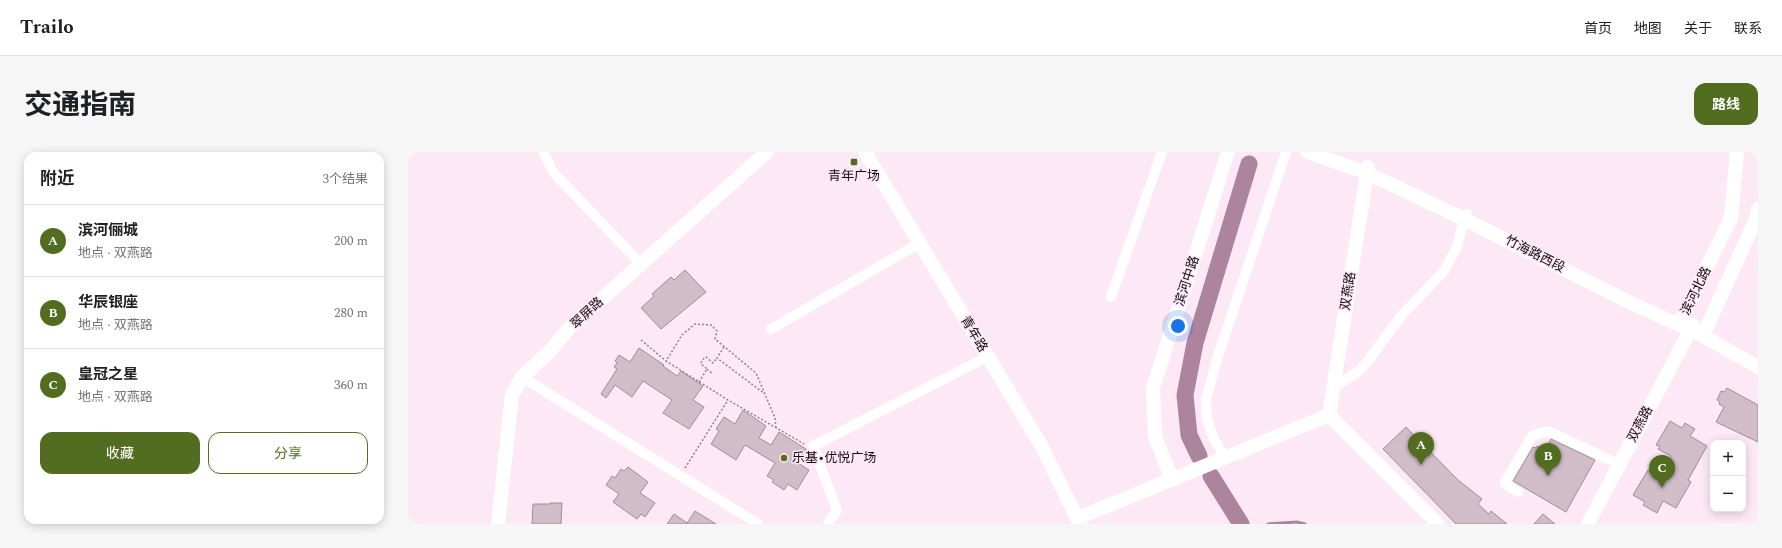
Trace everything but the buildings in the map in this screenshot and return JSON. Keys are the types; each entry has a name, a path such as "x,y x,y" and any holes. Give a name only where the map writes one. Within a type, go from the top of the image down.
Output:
{"street":[{"path":"543,152 553,172 641,264"},
{"name":"翠屏路","path":"498,524 512,395 522,377 549,352 569,328 766,152"},
{"name":"青年路","path":"865,152 1041,445 1079,521 1225,458"},
{"path":"1111,297 1162,152"},
{"name":"滨河中路","path":"1172,480 1155,436 1152,388 1228,152"},
{"path":"1286,152 1217,360 1206,400 1207,419 1213,437 1225,458 1329,415 1438,524"},
{"name":"竹海路西段","path":"1307,152 1368,170"},
{"name":"竹海路西段","path":"1325,152 1368,170 1466,216 1758,360"},
{"name":"滨河北路","path":"1692,327 1731,218 1737,152"},
{"name":"双燕路","path":"1329,415 1368,170"},
{"name":"滨河北路","path":"1692,327 1756,219 1758,208"},
{"path":"1333,388 1359,371 1368,362 1401,316 1444,272 1457,247 1466,216"},
{"path":"770,329 920,243"},
{"name":"竹海路西段","path":"1692,327 1758,367"},
{"name":"双燕路","path":"1588,524 1692,327"},
{"path":"828,524 837,510 813,446 987,357"},
{"path":"522,377 758,524"},
{"path":"1518,492 1505,484 1505,482 1532,436 1543,432 1550,432 1619,464"}],"path":[{"path":"666,361 682,335 696,324 711,324 717,331 715,339 756,373 775,418 776,428"},
{"path":"641,340 666,361 728,400 804,444"},
{"path":"713,374 701,364 702,360 706,358 713,363 724,347"},
{"path":"716,358 765,394"},
{"path":"699,382 708,370"},
{"path":"680,476 728,400"}],"waterway":[{"path":"1199,456 1189,435 1185,395 1195,343 1249,164"},
{"path":"1211,476 1241,524"},
{"path":"1268,524 1297,522 1305,524"}],"place":[{"name":"青年广场","path":"854,162"},
{"name":"乐基•优悦广场","path":"784,458"},
{"name":"滨河俪城","path":"1421,465"},
{"name":"华辰银座","path":"1548,476"},
{"name":"皇冠之星","path":"1662,488"}]}
